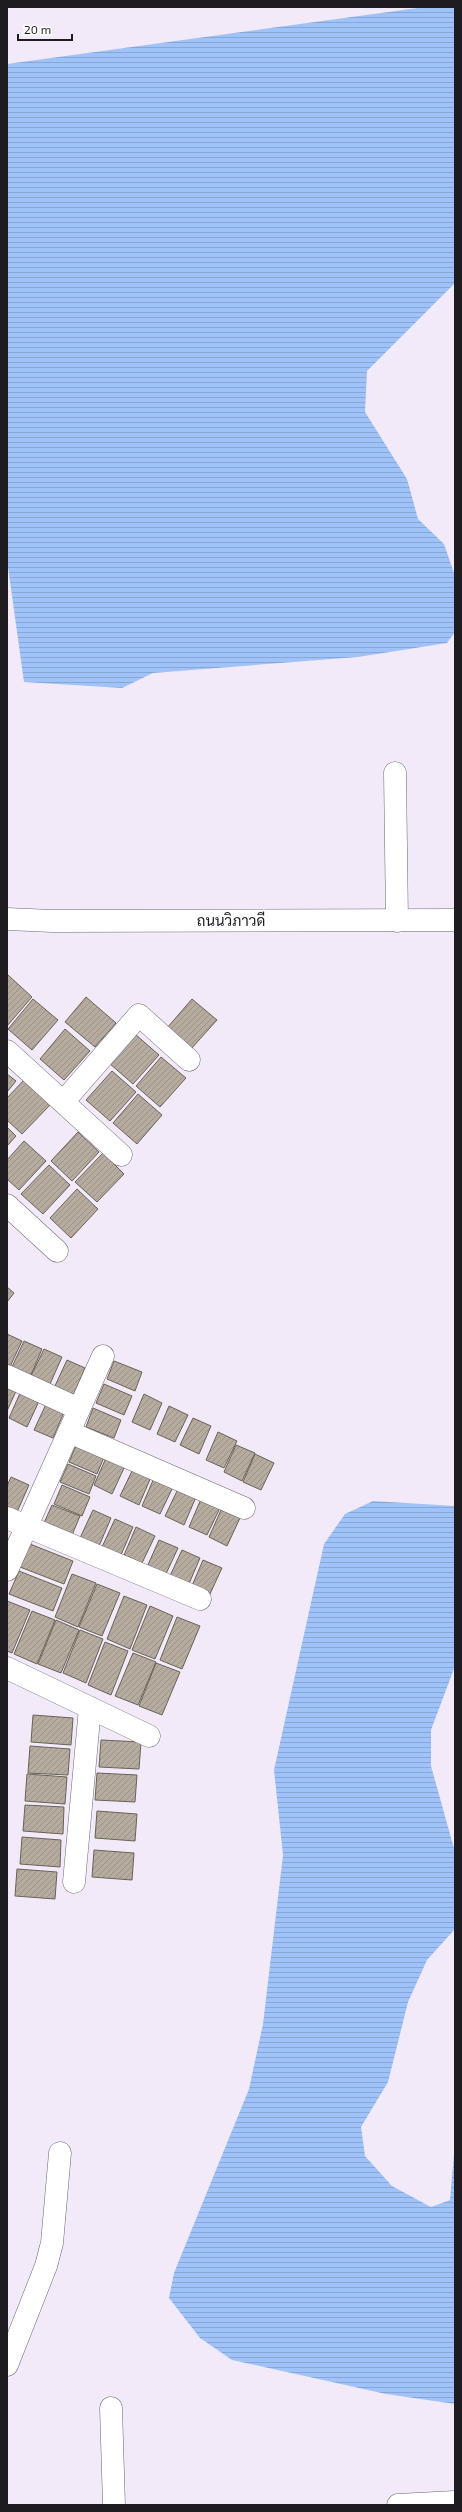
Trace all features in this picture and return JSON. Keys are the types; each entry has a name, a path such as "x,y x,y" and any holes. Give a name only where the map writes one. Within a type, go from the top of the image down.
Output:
{"street":[{"path":"395,773 397,921"},
{"name":"ถนนวิภาวดี","path":"7,922 455,920"},
{"path":"64,1101 139,1015 189,1060"},
{"path":"7,1051 64,1101 121,1155"},
{"path":"7,1205 57,1250"},
{"path":"7,1570 103,1356"},
{"path":"7,1376 79,1409"},
{"path":"69,1432 244,1508"},
{"path":"7,1518 200,1600"},
{"path":"7,1668 149,1736"},
{"path":"74,1882 90,1708"},
{"path":"7,2365 46,2266 52,2243 60,2153"},
{"path":"111,2408 114,2505"},
{"path":"398,2505 426,2505 455,2502"}],"water":[{"path":"425,7 455,7 455,283 367,371 365,412 407,479 418,519 444,544 455,576 455,632 447,643 358,657 153,673 122,688 24,682 7,560 7,64"},
{"path":"373,1501 455,1506 455,1666 431,1730 431,1766 455,1852 455,1929 427,1960 408,2002 388,2082 361,2127 365,2156 392,2186 431,2207 450,2200 455,2143 455,2404 386,2394 232,2360 200,2338 169,2298 174,2273 249,2089 263,2024 283,1855 274,1770 324,1544 345,1514"}],"building":[{"path":"8,975 32,997 7,1026 7,977"},
{"path":"86,997 116,1023 95,1047 65,1022"},
{"path":"33,999 58,1020 32,1050 8,1029"},
{"path":"192,999 217,1020 191,1049 167,1028"},
{"path":"65,1029 90,1051 64,1080 40,1059"},
{"path":"135,1034 159,1055 133,1084 109,1063"},
{"path":"161,1057 186,1078 160,1107 136,1086"},
{"path":"112,1071 136,1092 110,1121 86,1100"},
{"path":"7,1074 16,1081 7,1092"},
{"path":"24,1080 50,1105 22,1134 7,1120 7,1098"},
{"path":"138,1094 162,1115 137,1144 113,1123"},
{"path":"7,1127 16,1136 7,1146"},
{"path":"78,1132 99,1152 72,1181 51,1161"},
{"path":"24,1141 46,1161 19,1190 7,1179 7,1160"},
{"path":"103,1153 124,1174 97,1202 75,1182"},
{"path":"49,1165 70,1185 43,1214 21,1194"},
{"path":"77,1189 98,1209 71,1238 50,1218"},
{"path":"7,1287 14,1293 7,1302"},
{"path":"7,1334 22,1341 9,1369 7,1368"},
{"path":"24,1341 42,1349 30,1377 11,1369"},
{"path":"44,1349 62,1357 50,1384 31,1376"},
{"path":"67,1360 85,1368 73,1396 54,1388"},
{"path":"114,1361 142,1372 135,1391 107,1379"},
{"path":"7,1384 17,1389 7,1411"},
{"path":"104,1384 132,1396 124,1415 96,1403"},
{"path":"21,1391 40,1399 27,1427 9,1418"},
{"path":"144,1394 162,1403 150,1430 132,1422"},
{"path":"47,1402 65,1410 53,1438 34,1430"},
{"path":"169,1406 188,1415 175,1442 157,1434"},
{"path":"93,1408 121,1420 114,1438 86,1427"},
{"path":"193,1418 211,1426 199,1454 180,1445"},
{"path":"218,1432 237,1441 224,1468 206,1460"},
{"path":"77,1443 105,1455 97,1474 69,1462"},
{"path":"236,1445 255,1453 242,1481 224,1472"},
{"path":"255,1454 274,1463 261,1490 243,1482"},
{"path":"106,1458 125,1466 112,1494 94,1485"},
{"path":"68,1464 96,1476 89,1494 60,1482"},
{"path":"133,1469 151,1477 139,1505 120,1496"},
{"path":"11,1477 29,1485 17,1512 7,1508 7,1486"},
{"path":"154,1478 173,1487 160,1514 142,1506"},
{"path":"62,1485 90,1497 82,1516 54,1504"},
{"path":"178,1489 196,1497 184,1525 165,1516"},
{"path":"201,1499 220,1508 207,1535 189,1527"},
{"path":"52,1505 80,1516 72,1535 44,1523"},
{"path":"93,1510 111,1518 99,1546 80,1538"},
{"path":"221,1510 240,1518 227,1546 209,1537"},
{"path":"115,1519 133,1527 121,1555 102,1547"},
{"path":"136,1527 155,1536 142,1563 124,1555"},
{"path":"159,1540 178,1548 165,1576 147,1567"},
{"path":"30,1544 73,1561 64,1584 20,1567"},
{"path":"182,1550 200,1558 188,1586 169,1578"},
{"path":"203,1560 222,1568 209,1596 191,1588"},
{"path":"19,1571 62,1588 53,1611 9,1594"},
{"path":"72,1574 96,1583 78,1627 55,1617"},
{"path":"97,1584 120,1593 102,1636 79,1627"},
{"path":"124,1596 147,1605 130,1649 107,1639"},
{"path":"7,1601 30,1610 12,1653 7,1651"},
{"path":"150,1606 173,1616 155,1659 132,1650"},
{"path":"32,1611 55,1620 37,1664 14,1654"},
{"path":"177,1617 200,1626 182,1669 160,1660"},
{"path":"56,1620 79,1630 61,1673 38,1664"},
{"path":"80,1630 103,1639 86,1683 63,1673"},
{"path":"105,1642 128,1651 111,1695 88,1685"},
{"path":"133,1653 156,1662 138,1705 115,1696"},
{"path":"156,1663 180,1672 162,1715 139,1706"},
{"path":"33,1715 73,1718 71,1745 31,1742"},
{"path":"101,1740 141,1742 139,1769 99,1767"},
{"path":"30,1746 70,1749 68,1775 28,1773"},
{"path":"97,1773 137,1775 135,1802 95,1800"},
{"path":"27,1774 67,1777 65,1804 25,1801"},
{"path":"25,1805 64,1807 63,1834 23,1831"},
{"path":"97,1811 137,1814 135,1841 95,1838"},
{"path":"22,1837 61,1840 60,1867 20,1864"},
{"path":"94,1850 134,1853 132,1880 92,1877"},
{"path":"17,1869 57,1872 55,1899 15,1896"}]}
